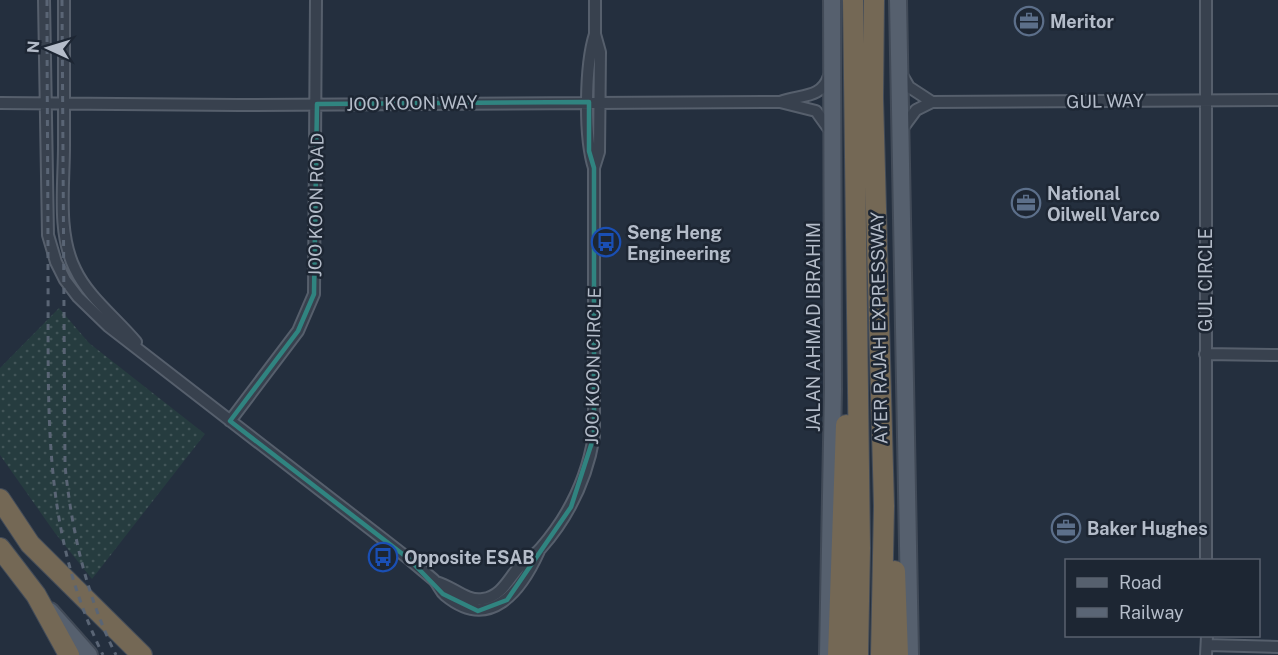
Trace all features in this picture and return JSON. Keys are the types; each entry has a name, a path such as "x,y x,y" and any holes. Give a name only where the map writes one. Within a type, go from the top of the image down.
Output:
{"highway":[{"name":"AYER RAJAH EXPRESSWAY","path":"854,0 860,548 858,655"},
{"name":"AYER RAJAH EXPRESSWAY","path":"874,0 873,98 884,507 881,655"},
{"path":"838,655 855,245"},
{"path":"0,499 30,544 142,655"},
{"path":"884,507 891,524 893,543 898,655"},
{"path":"0,548 36,595 69,655"}],"main road":[{"name":"JALAN AHMAD IBRAHIM","path":"828,655 832,389 832,0"},
{"path":"898,0 910,655"},
{"path":"36,595 89,655"}],"street":[{"name":"JOO KOON CIRCLE","path":"44,0 47,224 56,262 65,280 90,310 436,582 444,594 466,608 478,611 498,606 507,600 529,572 539,551 571,507 583,481 594,436 594,168 599,152 594,102 600,52 595,34 595,0"},
{"name":"JOO KOON CIRCLE","path":"64,0 63,205 71,261 89,291 116,318 143,352"},
{"name":"JOO KOON ROAD","path":"230,421 298,331 314,294 316,0"},
{"name":"GUL CIRCLE","path":"1206,0 1206,559"},
{"name":"JOO KOON WAY","path":"780,102 792,97 813,95 822,90 832,68"},
{"path":"899,69 909,87 932,102"},
{"name":"GUL WAY","path":"932,102 1278,100"},
{"name":"JOO KOON WAY","path":"0,103 780,102 816,111 832,135"},
{"path":"899,136 904,124 916,110 932,102"},
{"path":"1205,354 1278,355"},
{"path":"1207,645 1278,647"}],"highlighted area":[{"path":"589,102 589,151 594,168 594,436 571,507 507,600 478,611 443,594 409,559 230,421 298,331 314,294 317,104"}],"green space":[{"path":"59,308 89,343 205,434 92,579 55,533 0,455 0,368"}],"railway":[{"path":"47,0 48,376 53,470 68,562 83,608 103,655"},
{"path":"62,0 65,466 82,563 96,609 116,655"}],"place":[{"name":"Meritor","path":"1029,21"},
{"name":"National Oilwell Varco","path":"1026,203"},
{"name":"Seng Heng Engineering","path":"606,242"},
{"name":"Baker Hughes","path":"1066,528"},
{"name":"Opposite ESAB","path":"383,557"}]}
